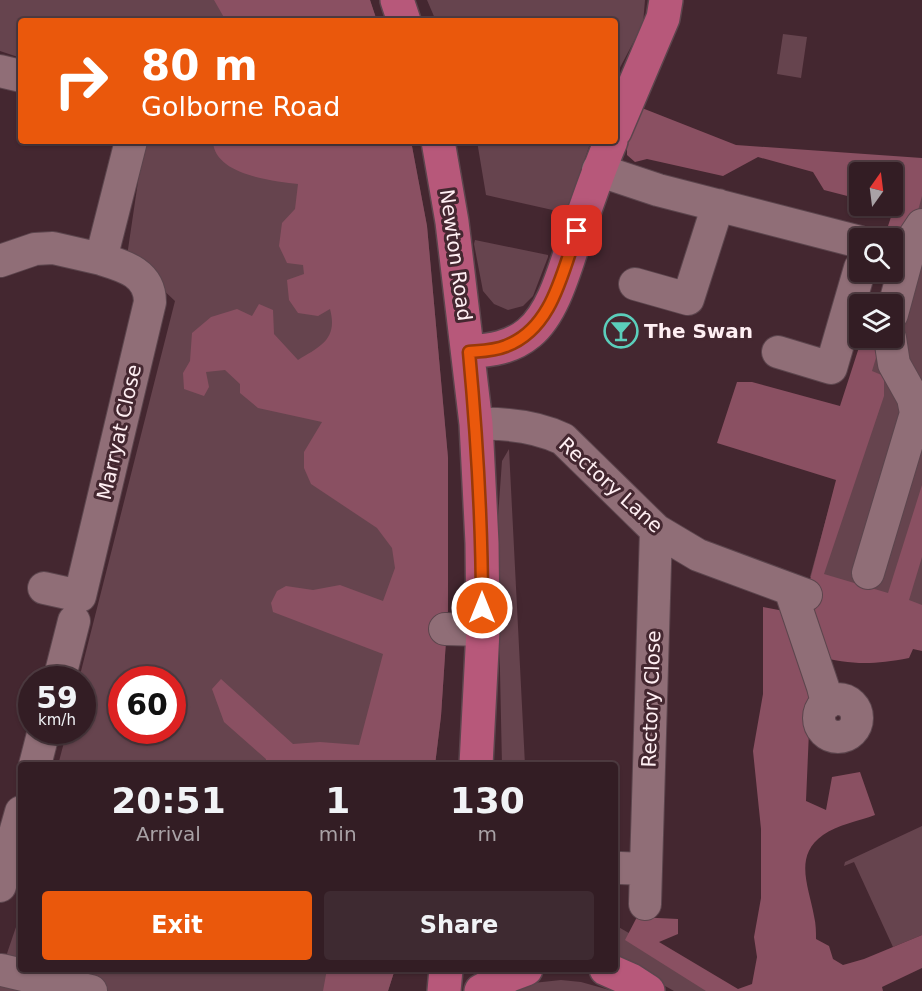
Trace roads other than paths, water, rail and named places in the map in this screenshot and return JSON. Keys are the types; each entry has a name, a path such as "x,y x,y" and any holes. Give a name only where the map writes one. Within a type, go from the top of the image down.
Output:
{"main road":[{"path":"398,0 403,18"},
{"path":"618,124 663,18 666,0"},
{"name":"Newton Road","path":"439,144 452,222 476,424 482,543 483,630 476,762"},
{"path":"469,352 494,350 518,340 530,333 544,316 610,144"},
{"path":"444,991 446,972"},
{"path":"481,991 518,972"},
{"path":"613,972 648,991"}],"street":[{"path":"0,71 18,75"},
{"path":"101,259 130,144"},
{"path":"598,171 658,190 849,239"},
{"path":"635,284 688,298 718,205"},
{"path":"897,294 912,240 922,225"},
{"name":"Marryat Close","path":"0,261 35,249 53,248 126,266 137,273 146,284 150,294 150,302 80,596 44,588"},
{"path":"778,352 831,368 856,282"},
{"path":"868,573 916,413 914,398 894,364 892,348"},
{"name":"Rectory Lane","path":"476,424 522,426 546,431 563,439 656,530 698,555 798,592 827,703"},
{"name":"Rectory Close","path":"645,904 633,868 656,530"},
{"path":"63,666 74,621"},
{"path":"445,629 483,630"},
{"path":"36,762 40,744"},
{"path":"0,886 18,823"},
{"path":"1,966 18,971"},
{"path":"23,972 91,991"}],"place":[{"name":"The Swan","path":"621,331"}]}
